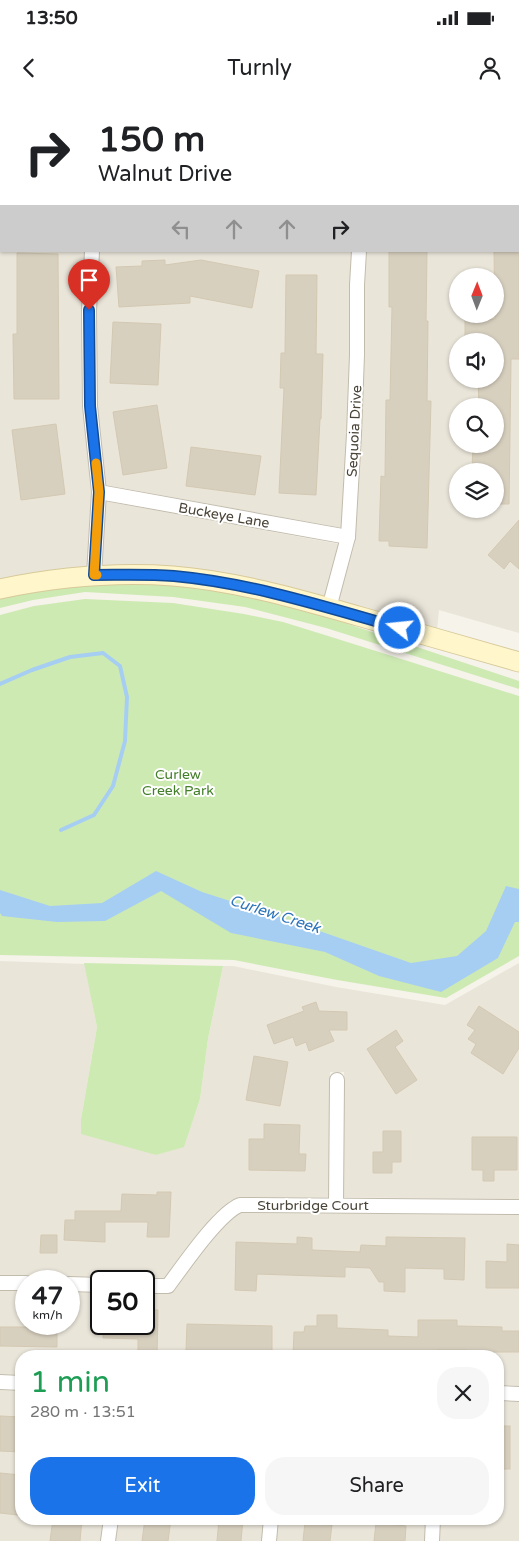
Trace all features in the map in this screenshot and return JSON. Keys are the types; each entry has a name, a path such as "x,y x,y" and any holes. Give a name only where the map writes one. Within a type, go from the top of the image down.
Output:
{"main road":[{"path":"0,589 23,584 94,575 173,576 213,581 256,589 329,608 519,662"}],"street":[{"path":"92,252 89,310 90,406 99,492 94,575"},
{"name":"Sequoia Drive","path":"329,608 348,538 354,434 357,285 360,252"},
{"name":"Buckeye Lane","path":"99,492 348,538"},
{"path":"336,1205 337,1080"},
{"name":"Sturbridge Court","path":"155,1286 168,1286 220,1220 233,1208 240,1205 519,1207"},
{"path":"0,1283 15,1283"},
{"path":"0,1382 15,1383"},
{"path":"504,1393 519,1394"},
{"path":"108,1541 110,1525"},
{"path":"269,1541 270,1525"},
{"path":"432,1541 433,1525"}],"shaded area":[{"path":"0,252 85,252 82,311 83,406 91,492 87,568 41,572 0,581"},
{"path":"99,252 352,252 350,355 342,528 105,485 97,406 96,311"},
{"path":"367,252 519,252 519,633 439,610 437,630 338,602 354,546 356,531 364,355 364,286"},
{"path":"105,501 339,544 324,598 101,567"},
{"path":"0,961 85,964 97,1027 81,1119 156,1155 184,1146 200,1099 208,1039 223,966 233,966 336,987 445,1005 519,963 519,1200 343,1197 344,1072 330,1072 329,1197 240,1197 231,1200 214,1214 165,1278 155,1278 155,1270 90,1270 90,1277 80,1276 80,1270 15,1270 15,1275 0,1275"},
{"path":"241,1213 519,1215 519,1386 504,1385 504,1350 15,1350 15,1375 0,1374 0,1291 15,1291 15,1335 80,1335 80,1292 90,1293 90,1335 155,1335 155,1294 168,1294 173,1291 225,1225"},
{"path":"0,1390 15,1391 15,1525 103,1525 101,1541 0,1541"},
{"path":"504,1401 519,1402 519,1541 439,1541 440,1525 504,1525"},
{"path":"117,1525 263,1525 262,1541 115,1541"},
{"path":"277,1525 426,1525 425,1541 276,1541"}],"green space":[{"path":"94,583 173,584 212,589 309,611 519,681 519,689 326,628 245,607 173,597 85,592 33,600 0,608 0,597"},
{"name":"Curlew Creek Park","path":"85,599 173,603 283,622 519,696 519,956 446,998 337,980 234,960 0,955 0,615 34,606"},
{"path":"84,963 223,966 208,1039 200,1099 184,1147 156,1155 81,1134 81,1119 97,1027"}],"water":[{"path":"156,871 202,892 411,963 457,956 486,931 506,886 519,889 519,922 515,922 498,958 441,992 379,976 325,952 231,933 161,891 105,921 57,922 2,916 0,913 0,890 50,906 102,903"}],"building":[{"path":"389,252 427,252 427,401 431,401 427,548 389,546 389,541 379,541 381,476 385,477 386,400 390,400 392,307 389,307"},
{"path":"494,252 519,252 519,359 511,359 509,504 504,504 504,463 472,463 473,453 504,453 504,398 479,398 478,388 504,388 504,333 465,333 465,323 504,323 504,268 494,268"},
{"path":"17,253 58,254 59,399 14,399 13,334 17,334"},
{"path":"165,260 165,265 201,260 259,271 252,308 190,296 190,303 119,307 116,267 142,266 142,261"},
{"path":"286,275 317,275 316,354 323,354 316,495 279,493 284,388 280,388 281,353 285,353"},
{"path":"113,322 161,324 158,385 110,383"},
{"path":"157,405 167,468 123,475 113,412"},
{"path":"56,424 65,494 21,500 12,430"},
{"path":"191,447 261,456 255,495 186,486"},
{"path":"519,520 519,569 510,561 504,569 488,555"},
{"path":"316,1002 319,1011 347,1012 347,1030 329,1030 334,1041 309,1051 306,1042 296,1046 293,1037 274,1044 267,1025 304,1011 302,1007"},
{"path":"479,1006 519,1032 519,1048 503,1074 471,1053 476,1044 468,1039 475,1030 467,1025"},
{"path":"396,1030 403,1041 395,1047 417,1080 396,1094 367,1049"},
{"path":"254,1056 288,1062 280,1106 246,1100"},
{"path":"264,1124 300,1125 299,1154 306,1154 305,1171 249,1170 249,1139 264,1139"},
{"path":"383,1131 401,1131 401,1162 392,1162 392,1173 373,1173 373,1152 383,1152"},
{"path":"472,1137 517,1137 517,1170 494,1170 494,1181 483,1181 483,1170 472,1170"},
{"path":"157,1192 171,1192 169,1237 147,1237 148,1222 105,1222 105,1242 64,1240 65,1220 75,1220 75,1211 121,1211 122,1194 157,1195"},
{"path":"41,1235 57,1235 57,1253 40,1253"},
{"path":"297,1237 312,1238 312,1250 360,1252 361,1245 386,1246 386,1237 465,1238 464,1280 444,1279 444,1269 405,1268 405,1292 384,1291 384,1282 379,1282 370,1268 345,1267 345,1277 257,1274 256,1291 235,1290 236,1242 297,1244"},
{"path":"507,1244 519,1245 519,1288 486,1288 486,1261 507,1262"},
{"path":"155,1310 158,1310 157,1350 138,1350 138,1339 103,1338 103,1335 155,1335"},
{"path":"317,1315 337,1315 337,1328 388,1330 388,1336 418,1337 418,1320 457,1320 457,1326 502,1327 502,1331 519,1331 519,1352 504,1352 504,1350 293,1350 294,1332 304,1332 305,1326 317,1326"},
{"path":"187,1324 272,1326 272,1350 186,1350"},
{"path":"0,1327 15,1327 15,1335 57,1335 57,1347 0,1346"},
{"path":"0,1416 15,1417 15,1452 0,1451"},
{"path":"504,1426 510,1426 510,1469 504,1469"},
{"path":"0,1473 15,1474 15,1515 0,1513"},
{"path":"52,1525 81,1525 80,1541 50,1541"},
{"path":"144,1525 170,1525 168,1541 142,1541"},
{"path":"218,1525 242,1525 241,1541 217,1541"},
{"path":"305,1525 332,1525 330,1541 303,1541"},
{"path":"376,1525 406,1526 405,1541 374,1541"}],"waterway":[{"path":"0,684 32,670 70,657 103,653 120,666 127,697 125,741 113,786 94,815 61,830"}],"slow traffic":[{"path":"96,463 99,492 94,575 97,575"}],"route":[{"path":"89,310 90,406 99,492 94,575 173,576 213,581 256,589 400,628"}],"water label":[{"name":"Curlew Creek","path":"275,914"}]}
